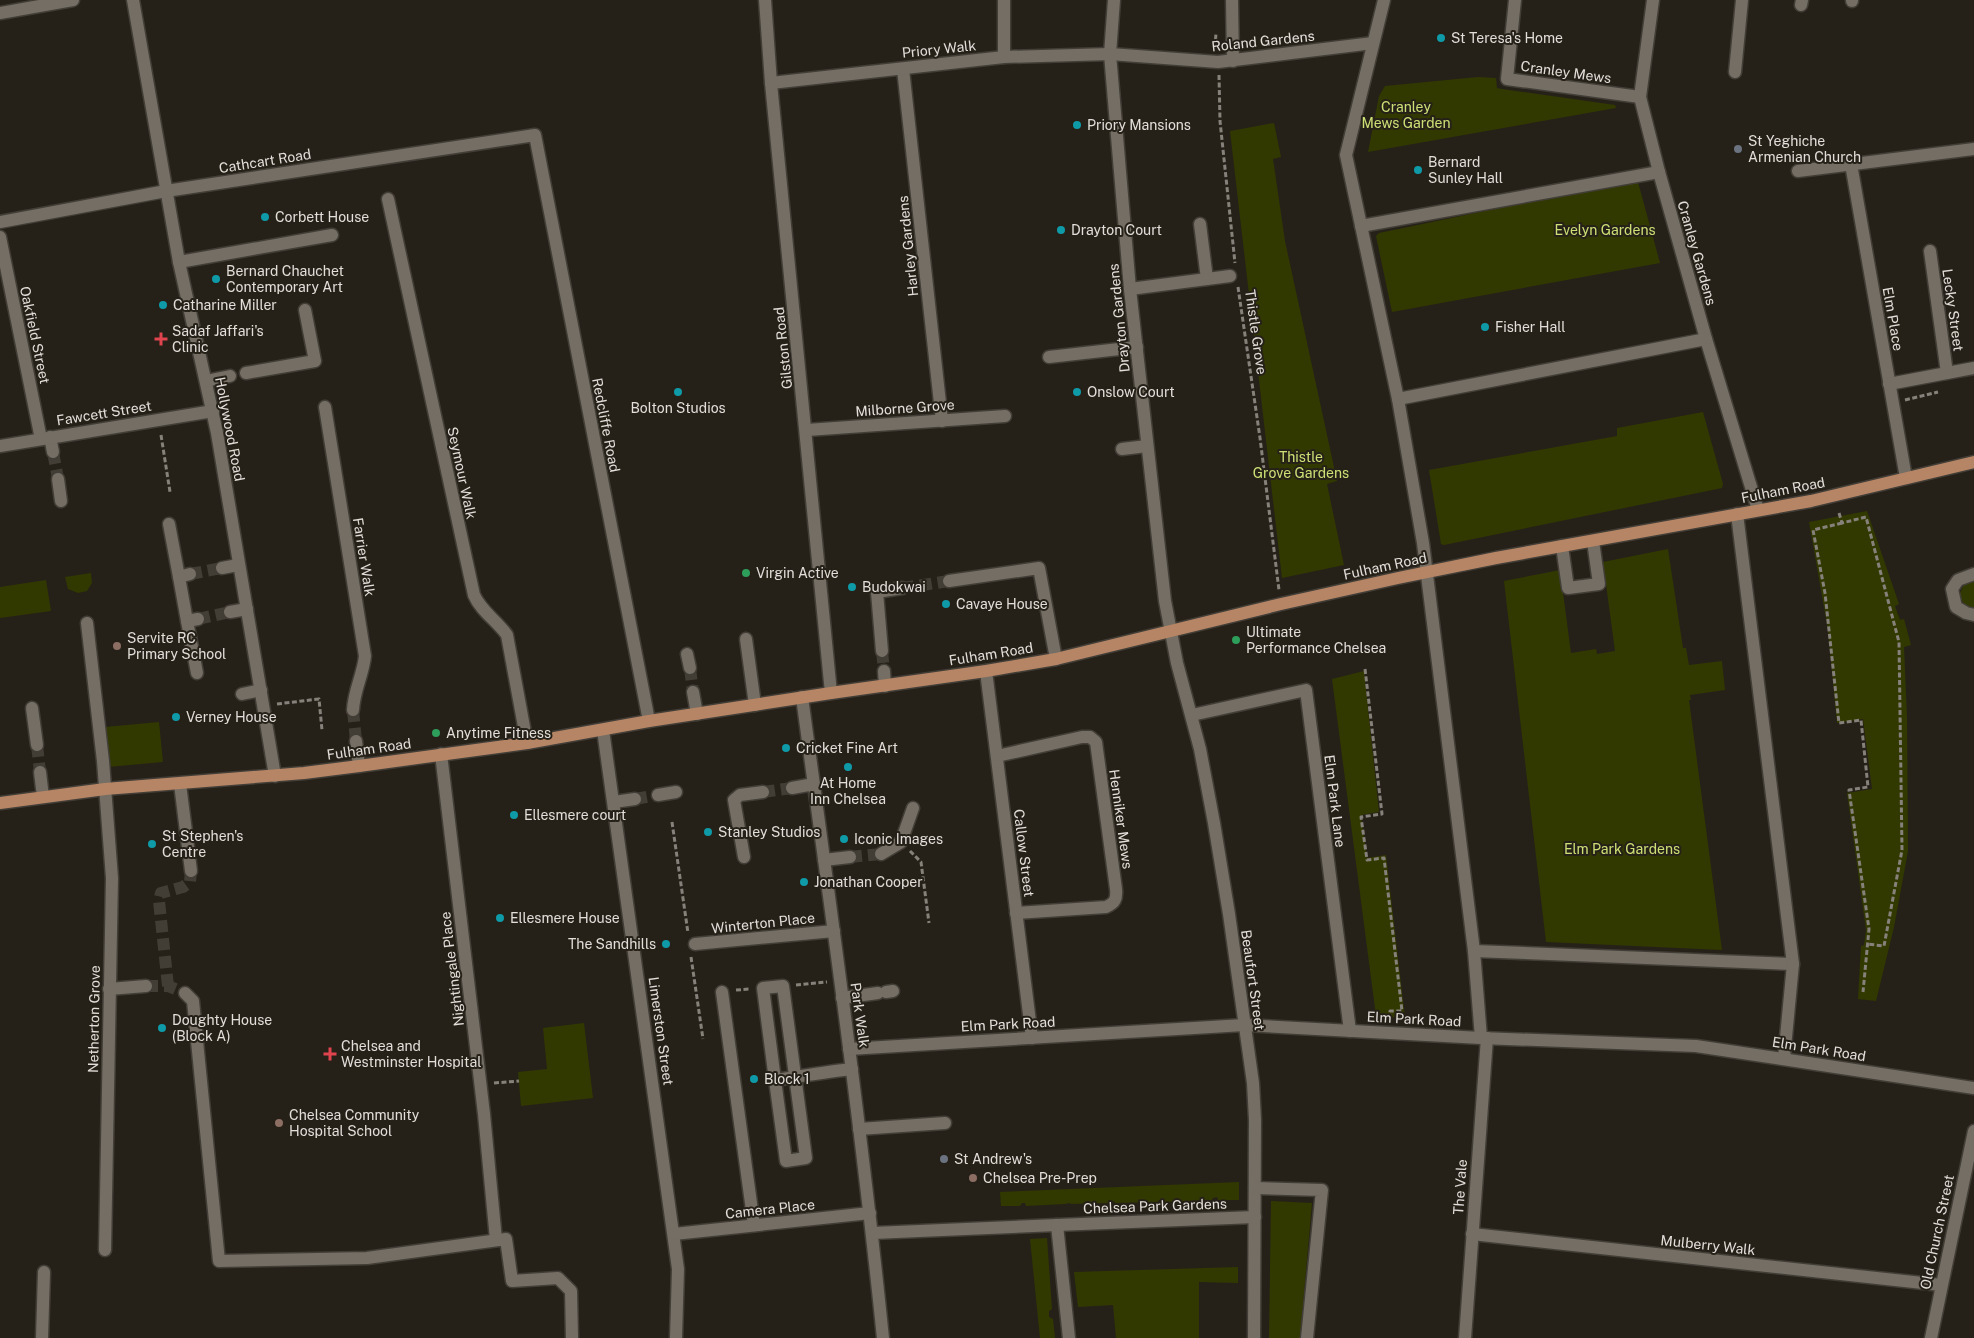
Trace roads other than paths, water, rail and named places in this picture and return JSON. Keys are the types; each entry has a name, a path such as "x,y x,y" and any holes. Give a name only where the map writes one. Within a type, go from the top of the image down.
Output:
{"main road":[{"name":"Fulham Road","path":"0,802 105,789 275,776 359,766 527,743 649,721 1056,659 1280,604 1562,546 1811,501 1974,462"}],"street":[{"path":"0,13 73,0"},
{"name":"Hollywood Road","path":"133,0 179,262 213,410 275,776"},
{"name":"Gilston Road","path":"765,0 832,693"},
{"path":"1004,0 1004,57"},
{"name":"Drayton Gardens","path":"1114,0 1110,54 1130,289 1170,632"},
{"path":"1232,0 1233,61"},
{"path":"1384,0 1346,155 1398,399 1423,544 1484,1038"},
{"name":"Cranley Mews","path":"1515,0 1507,79 1640,97"},
{"name":"Cranley Gardens","path":"1653,0 1640,97 1706,339 1758,510"},
{"path":"1735,72 1742,0"},
{"name":"Roland Gardens","path":"1110,54 1218,62 1373,43"},
{"name":"Priory Walk","path":"772,83 1004,57 1110,54"},
{"name":"Harley Gardens","path":"903,68 942,421"},
{"name":"Cathcart Road","path":"0,222 166,191 535,135"},
{"name":"Redcliffe Road","path":"535,135 649,721"},
{"path":"1798,171 1974,149"},
{"name":"Elm Place","path":"1851,164 1906,478"},
{"path":"1361,226 1659,172"},
{"name":"Seymour Walk","path":"388,199 474,595 479,606 498,622 507,635 527,743"},
{"path":"1200,224 1206,279"},
{"path":"179,262 332,235"},
{"name":"Oakfield Street","path":"0,237 46,438 53,452"},
{"name":"Lecky Street","path":"1930,251 1947,374"},
{"path":"1130,289 1235,275"},
{"path":"246,374 315,361 305,310"},
{"path":"1398,399 1706,339"},
{"path":"1049,357 1137,347"},
{"name":"Lecky Street","path":"1889,384 1974,368"},
{"path":"206,382 230,376"},
{"name":"Farrier Walk","path":"325,407 365,656 363,670 355,691 353,710"},
{"name":"Fawcett Street","path":"0,446 213,410"},
{"name":"Milborne Grove","path":"807,430 1005,416"},
{"path":"1122,449 1147,446"},
{"path":"58,479 60,501"},
{"path":"1737,514 1793,964 1784,1058"},
{"path":"168,524 184,576 192,620 197,673"},
{"path":"1562,546 1568,588 1599,584 1593,541"},
{"path":"222,568 238,565"},
{"path":"949,581 1039,568 1056,659"},
{"path":"1974,574 1958,580 1952,589 1956,606 1966,613 1974,615"},
{"path":"882,652 877,592 902,588"},
{"path":"230,612 247,610"},
{"name":"Netherton Grove","path":"87,623 105,789 112,878 105,1250"},
{"name":"Beaufort Street","path":"1170,632 1192,715 1226,896 1253,1083 1255,1188 1254,1338"},
{"path":"746,639 755,705"},
{"path":"687,654 690,668"},
{"path":"884,671 885,686"},
{"name":"Callow Street","path":"986,671 1032,1038"},
{"path":"242,694 261,690"},
{"name":"Elm Park Lane","path":"1192,715 1306,690 1350,1031"},
{"path":"693,692 697,714"},
{"name":"Park Walk","path":"802,697 850,1049 873,1233 883,1338"},
{"path":"32,708 36,745"},
{"name":"Limerston Street","path":"603,730 674,1234 678,1269 676,1338"},
{"name":"Henniker Mews","path":"997,756 1082,738 1090,737 1096,742 1116,889 1117,898 1113,904 1106,907 1016,913"},
{"path":"356,741 359,766"},
{"name":"Nightingale Place","path":"441,754 484,1114 496,1240"},
{"path":"40,772 43,797"},
{"path":"180,784 191,871"},
{"path":"792,788 814,784"},
{"path":"658,795 676,792"},
{"path":"744,857 734,800 740,795 763,792"},
{"path":"614,802 635,799"},
{"path":"881,854 901,842 913,808"},
{"path":"824,860 850,857"},
{"name":"Winterton Place","path":"695,944 834,931"},
{"path":"1474,951 1793,964"},
{"path":"109,988 146,986"},
{"path":"783,986 794,1077 806,1158 786,1161 763,988 783,986"},
{"path":"722,992 754,1225"},
{"path":"842,998 886,992"},
{"path":"185,993 193,1001 219,1261 367,1258 506,1239 512,1281 558,1278 571,1290 572,1338"},
{"name":"Elm Park Road","path":"850,1049 1244,1025 1484,1038 1696,1046 1974,1088"},
{"name":"The Vale","path":"1465,1338 1484,1038"},
{"path":"776,1080 852,1068"},
{"path":"859,1129 945,1123"},
{"name":"Old Church Street","path":"1931,1338 1941,1285 1970,1164 1974,1131"},
{"path":"1255,1188 1322,1190 1307,1338"},
{"name":"Camera Place","path":"674,1234 870,1213"},
{"name":"Chelsea Park Gardens","path":"873,1233 1255,1217"},
{"path":"1057,1225 1069,1338"},
{"name":"Mulberry Walk","path":"1472,1234 1941,1285"},
{"path":"42,1338 44,1272"}],"tunnel":[{"path":"53,452 58,479"},
{"path":"190,574 222,568"},
{"path":"902,588 949,581"},
{"path":"198,619 230,612"},
{"path":"882,651 884,671"},
{"path":"690,668 693,692"},
{"path":"353,710 356,741"},
{"path":"37,745 40,772"},
{"path":"763,792 792,788"},
{"path":"635,799 658,795"},
{"path":"850,857 881,854"},
{"path":"168,986 159,901 161,893 183,887 190,882 191,871"},
{"path":"146,986 168,986 185,993"}],"place":[{"name":"St Teresa's Home","path":"1441,38"},
{"name":"Priory Mansions","path":"1077,125"},
{"name":"St Yeghiche Armenian Church","path":"1738,149"},
{"name":"Bernard Sunley Hall","path":"1418,170"},
{"name":"Corbett House","path":"265,217"},
{"name":"Drayton Court","path":"1061,230"},
{"name":"Bernard Chauchet Contemporary Art","path":"216,279"},
{"name":"Catharine Miller","path":"163,305"},
{"name":"Fisher Hall","path":"1485,327"},
{"name":"Sadaf Jaffari's Clinic","path":"161,339"},
{"name":"Bolton Studios","path":"678,392"},
{"name":"Onslow Court","path":"1077,392"},
{"name":"Virgin Active","path":"746,573"},
{"name":"Budokwai","path":"852,587"},
{"name":"Cavaye House","path":"946,604"},
{"name":"Ultimate Performance Chelsea","path":"1236,640"},
{"name":"Servite RC Primary School","path":"117,646"},
{"name":"Verney House","path":"176,717"},
{"name":"Anytime Fitness","path":"436,733"},
{"name":"Cricket Fine Art","path":"786,748"},
{"name":"At Home Inn Chelsea","path":"848,767"},
{"name":"Ellesmere court","path":"514,815"},
{"name":"Stanley Studios","path":"708,832"},
{"name":"Iconic Images","path":"844,839"},
{"name":"St Stephen's Centre","path":"152,844"},
{"name":"Jonathan Cooper","path":"804,882"},
{"name":"Ellesmere House","path":"500,918"},
{"name":"The Sandhills","path":"666,944"},
{"name":"Doughty House (Block A)","path":"162,1028"},
{"name":"Chelsea and Westminster Hospital","path":"330,1054"},
{"name":"Block 1","path":"754,1079"},
{"name":"Chelsea Community Hospital School","path":"279,1123"},
{"name":"St Andrew's","path":"944,1159"},
{"name":"Chelsea Pre-Prep","path":"973,1178"}],"park label":[{"name":"Cranley Mews Garden","path":"1406,116"},
{"name":"Evelyn Gardens","path":"1605,230"},
{"name":"Thistle Grove Gardens","path":"1301,466"},
{"name":"Elm Park Gardens","path":"1622,849"}]}
